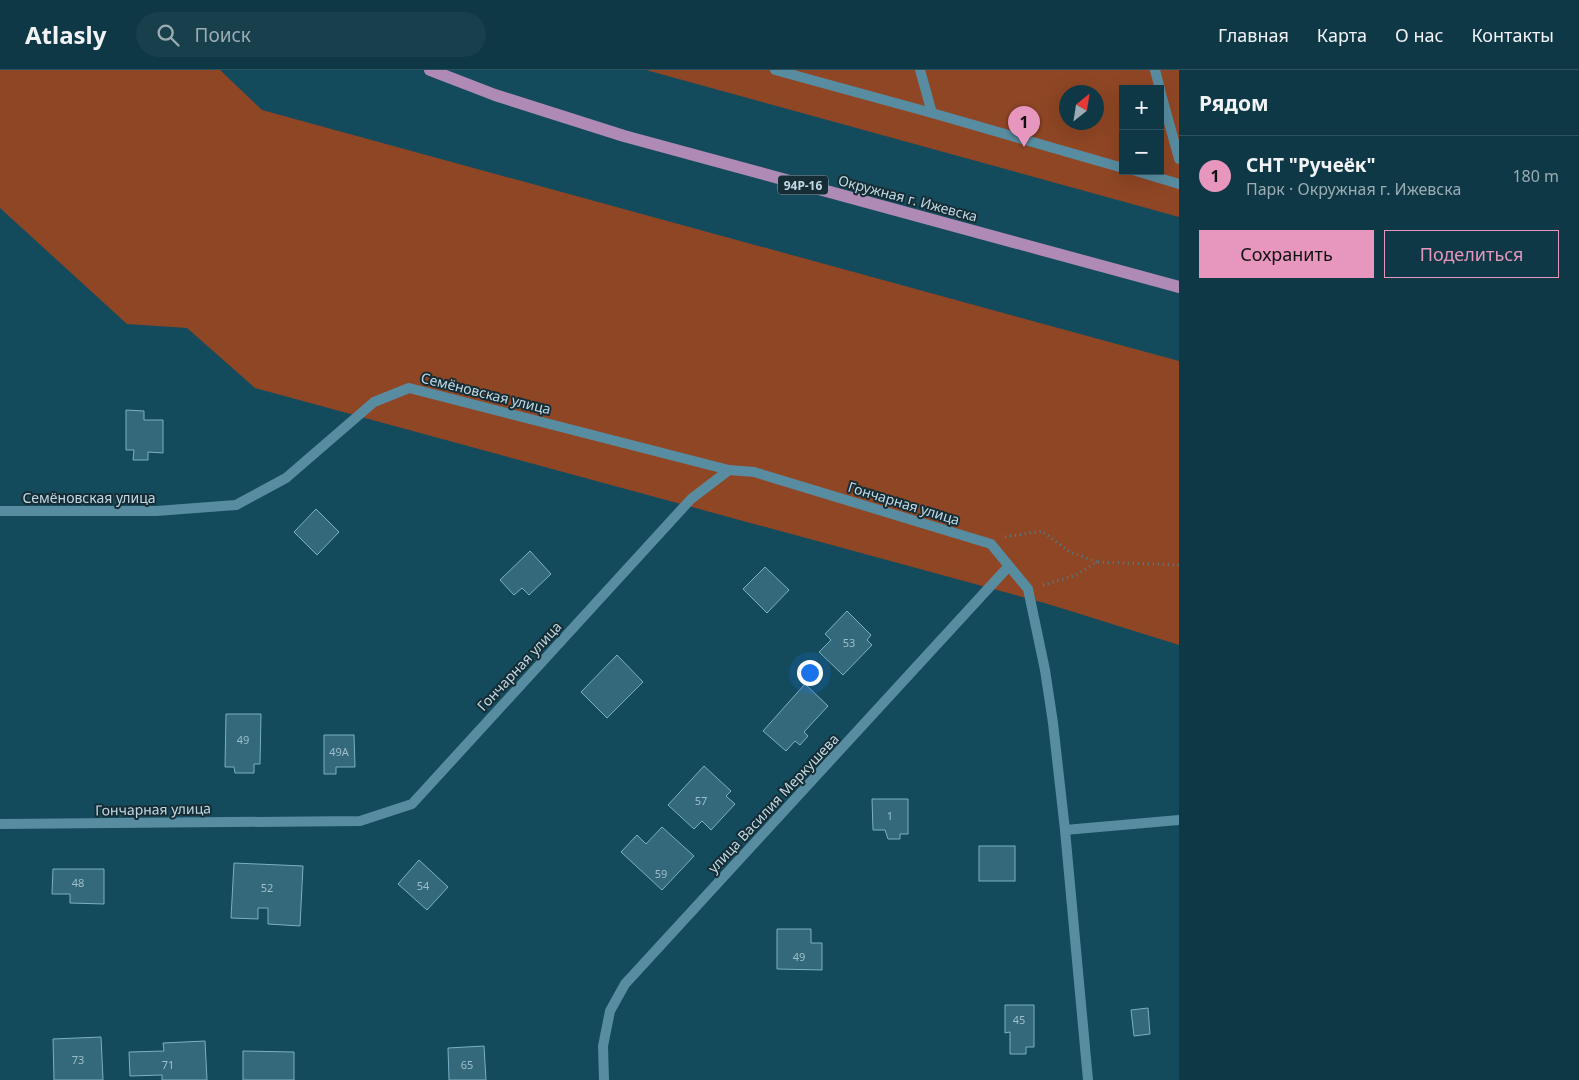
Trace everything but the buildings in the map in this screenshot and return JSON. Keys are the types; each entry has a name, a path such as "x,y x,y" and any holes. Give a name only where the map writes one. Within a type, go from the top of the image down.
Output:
{"main road":[{"name":"Окружная г. Ижевска","path":"430,70 494,95 624,136 1179,287"}],"street":[{"path":"774,70 1119,167"},
{"path":"920,70 932,113"},
{"path":"1155,70 1159,85"},
{"path":"1164,104 1179,159"},
{"path":"1149,175 1179,184"},
{"name":"Семёновская улица","path":"0,511 156,511 236,505 286,478 374,402 409,388 728,470"},
{"name":"Гончарная улица","path":"0,824 360,821 412,804 692,498 728,470 754,472 991,544"},
{"path":"991,544 1028,589 1045,670 1065,830 1088,1080"},
{"name":"улица Василия Меркушева","path":"604,1080 604,1046 610,1011 625,984 1008,567"},
{"path":"1065,830 1179,820"}],"path":[{"path":"991,544 1008,536 1042,531 1070,552 1097,562 1179,565"},
{"path":"1028,589 1076,575 1097,562"}],"shaded area":[{"path":"0,70 220,70 262,110 1179,361 1179,645 1048,604 255,388 187,328 127,324 0,208"},
{"path":"646,70 1179,70 1179,217"}],"place":[{"name":"СНТ \"Ручеёк\"","path":"1024,147"}]}
